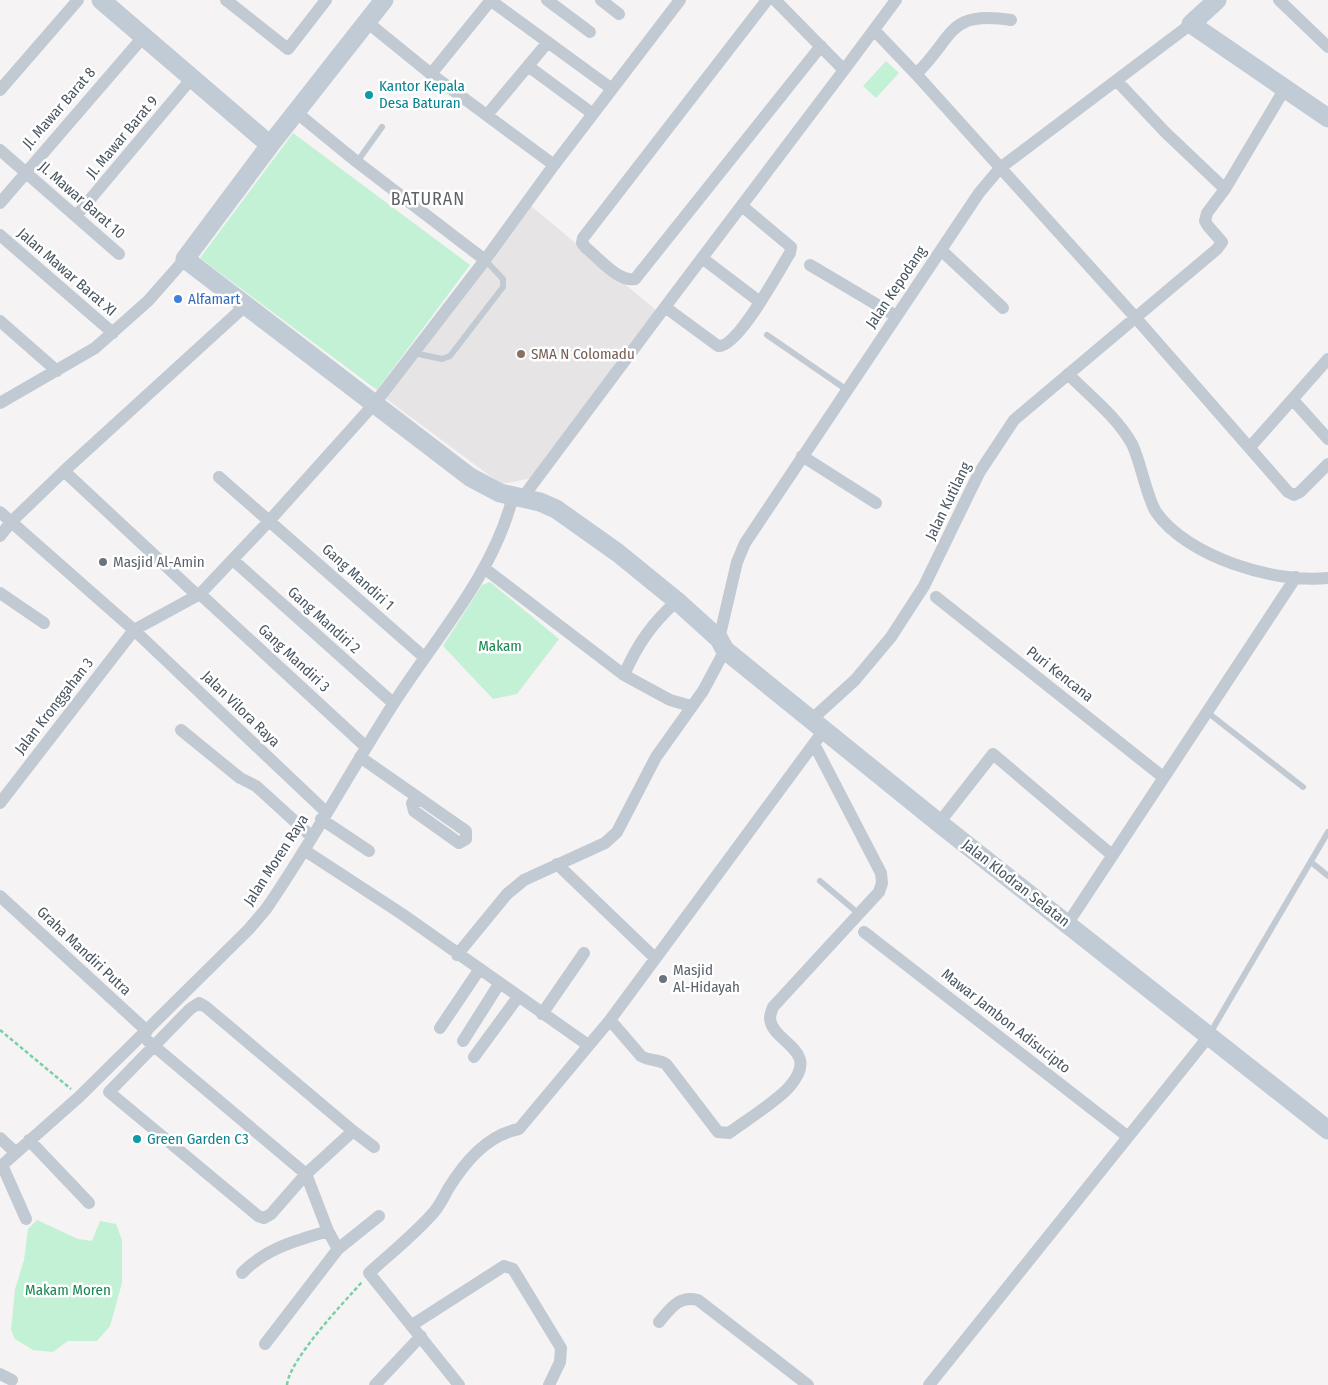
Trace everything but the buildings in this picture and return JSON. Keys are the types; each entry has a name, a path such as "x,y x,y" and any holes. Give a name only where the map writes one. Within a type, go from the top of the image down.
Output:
{"main road":[{"path":"102,0 270,145"},
{"path":"185,259 270,145 384,0"},
{"path":"1217,0 1191,24 1284,90 1328,118"},
{"name":"Jalan Klodran Selatan","path":"185,259 470,477 487,487 556,510 618,553 677,601 817,731 1068,923 1328,1130"}],"street":[{"path":"0,90 78,0"},
{"path":"226,0 288,49 326,0"},
{"path":"431,74 490,0 612,89"},
{"path":"548,0 590,32"},
{"path":"601,0 620,14"},
{"path":"134,630 199,595 270,520 375,403 486,260 554,165 680,0"},
{"path":"767,0 583,238 582,243 586,248 620,276 628,280 634,279 821,46"},
{"path":"775,0 844,70"},
{"name":"Jalan Moren Raya","path":"1,1166 80,1096 249,929 266,909 393,703 484,568 518,497 742,206 896,0"},
{"path":"1279,0 1328,47"},
{"path":"912,70 952,31 967,20 982,17 1011,20"},
{"path":"366,22 431,74 554,165"},
{"name":"Jalan Kepodang","path":"457,955 507,894 524,880 605,843 617,832 656,758 688,705 703,691 712,634 742,549 979,192 1000,168 1191,24"},
{"path":"874,30 1135,316 1288,492 1294,495 1300,492 1328,464"},
{"name":"Jl. Mawar Barat 8","path":"0,203 144,36"},
{"path":"487,115 548,42"},
{"path":"528,66 593,114"},
{"name":"Jl. Mawar Barat 9","path":"76,216 192,78"},
{"path":"1117,81 1165,132 1225,188 1284,90"},
{"path":"297,113 357,162 486,260"},
{"name":"Jl. Mawar Barat 10","path":"0,150 119,254"},
{"name":"Jalan Kutilang","path":"369,1273 440,1205 462,1169 479,1150 496,1136 509,1130 519,1129 610,1020 817,731 855,680 891,637 924,586 979,473 1001,437 1014,420 1135,316 1185,278 1217,249 1221,240 1205,221 1207,213 1225,188"},
{"path":"665,307 714,344 723,347 730,342 760,302 790,253 791,247 742,206"},
{"name":"Jalan Mawar Barat XI","path":"0,236 113,333"},
{"path":"941,250 1003,308"},
{"path":"702,258 760,302"},
{"path":"1,401 95,348 148,301 185,259"},
{"path":"810,265 896,316"},
{"path":"0,536 11,522 64,471 245,306"},
{"path":"0,321 57,371"},
{"path":"1250,447 1328,358"},
{"path":"1068,374 1122,429 1140,463 1156,511 1168,524 1213,556 1232,564 1296,577 1328,578"},
{"path":"1293,400 1328,439"},
{"path":"802,456 876,503"},
{"name":"Gang Mandiri 3","path":"64,471 199,595 363,752 420,801"},
{"name":"Gang Mandiri 1","path":"219,477 424,657"},
{"name":"Jalan Vilora Raya","path":"0,512 134,630 323,816 369,851"},
{"name":"Gang Mandiri 2","path":"233,560 393,703"},
{"path":"484,568 624,675 670,700 688,705"},
{"path":"1068,923 1296,577"},
{"path":"0,593 44,623"},
{"name":"Puri Kencana","path":"936,597 1163,777"},
{"path":"624,675 645,634 659,617 677,601"},
{"name":"Jalan Kronggahan 3","path":"0,803 134,630"},
{"path":"181,730 240,778 256,786 312,836"},
{"path":"610,1020 646,1060 661,1060 666,1064 718,1132 729,1133 790,1087 798,1074 801,1060 796,1051 773,1026 770,1018 773,1007 879,892 882,883 881,873 817,731"},
{"path":"939,823 992,754 1112,855"},
{"path":"304,850 402,914 457,955 588,1045"},
{"path":"557,864 655,958"},
{"name":"Graha Mandiri Putra","path":"0,896 144,1033 153,1046 306,1174"},
{"name":"Mawar Jambon Adisucipto","path":"864,932 1128,1136"},
{"path":"542,1014 584,952"},
{"path":"440,1028 479,970"},
{"path":"463,1041 499,984"},
{"path":"474,1057 518,997"},
{"path":"353,1130 306,1174 271,1214 264,1218 258,1216 112,1095 110,1089 194,1005 203,1005 374,1147"},
{"path":"929,1385 1209,1036"},
{"path":"0,1138 15,1152"},
{"path":"29,1140 89,1203"},
{"path":"1,1166 26,1219"},
{"path":"306,1174 338,1249"},
{"path":"265,1344 338,1249 379,1216"},
{"path":"242,1273 254,1260 324,1220"},
{"path":"412,1325 504,1266 508,1266 513,1269 561,1348 560,1362 549,1385"},
{"path":"369,1273 460,1385"},
{"path":"659,1322 677,1301 688,1298 698,1300 808,1385"},
{"path":"375,1385 421,1336"},
{"path":"0,1374 12,1380"}],"lane":[{"path":"357,162 382,127"},
{"path":"414,353 442,359 450,356 503,287 503,279 486,260"},
{"path":"767,335 847,390"},
{"path":"1207,712 1303,787"},
{"path":"1209,1036 1327,837"},
{"path":"1311,862 1328,876"},
{"path":"820,880 859,914"}],"path":[{"path":"0,1030 80,1096"},
{"path":"286,1385 290,1372 327,1322 369,1273"}],"shaded area":[{"name":"SMA N Colomadu","path":"531,206 656,310 532,478 501,484 385,398"}],"green space":[{"path":"886,61 899,73 876,98 863,86"},
{"path":"293,133 470,265 377,390 200,258"},
{"name":"Makam","path":"490,582 559,639 517,694 493,699 443,646 482,585"},
{"name":"Makam Moren","path":"37,1220 78,1239 92,1241 100,1221 116,1224 122,1240 122,1283 110,1326 97,1341 68,1341 53,1352 33,1350 15,1339 11,1330 15,1289 24,1260 28,1229"}],"place":[{"name":"Kantor Kepala Desa Baturan","path":"369,95"},
{"name":"Alfamart","path":"178,299"},
{"name":"SMA N Colomadu","path":"521,354"},
{"name":"Masjid Al-Amin","path":"103,562"},
{"name":"Masjid Al-Hidayah","path":"663,979"},
{"name":"Green Garden C3","path":"137,1139"}],"district":[{"name":"BATURAN","path":"428,199"}]}
